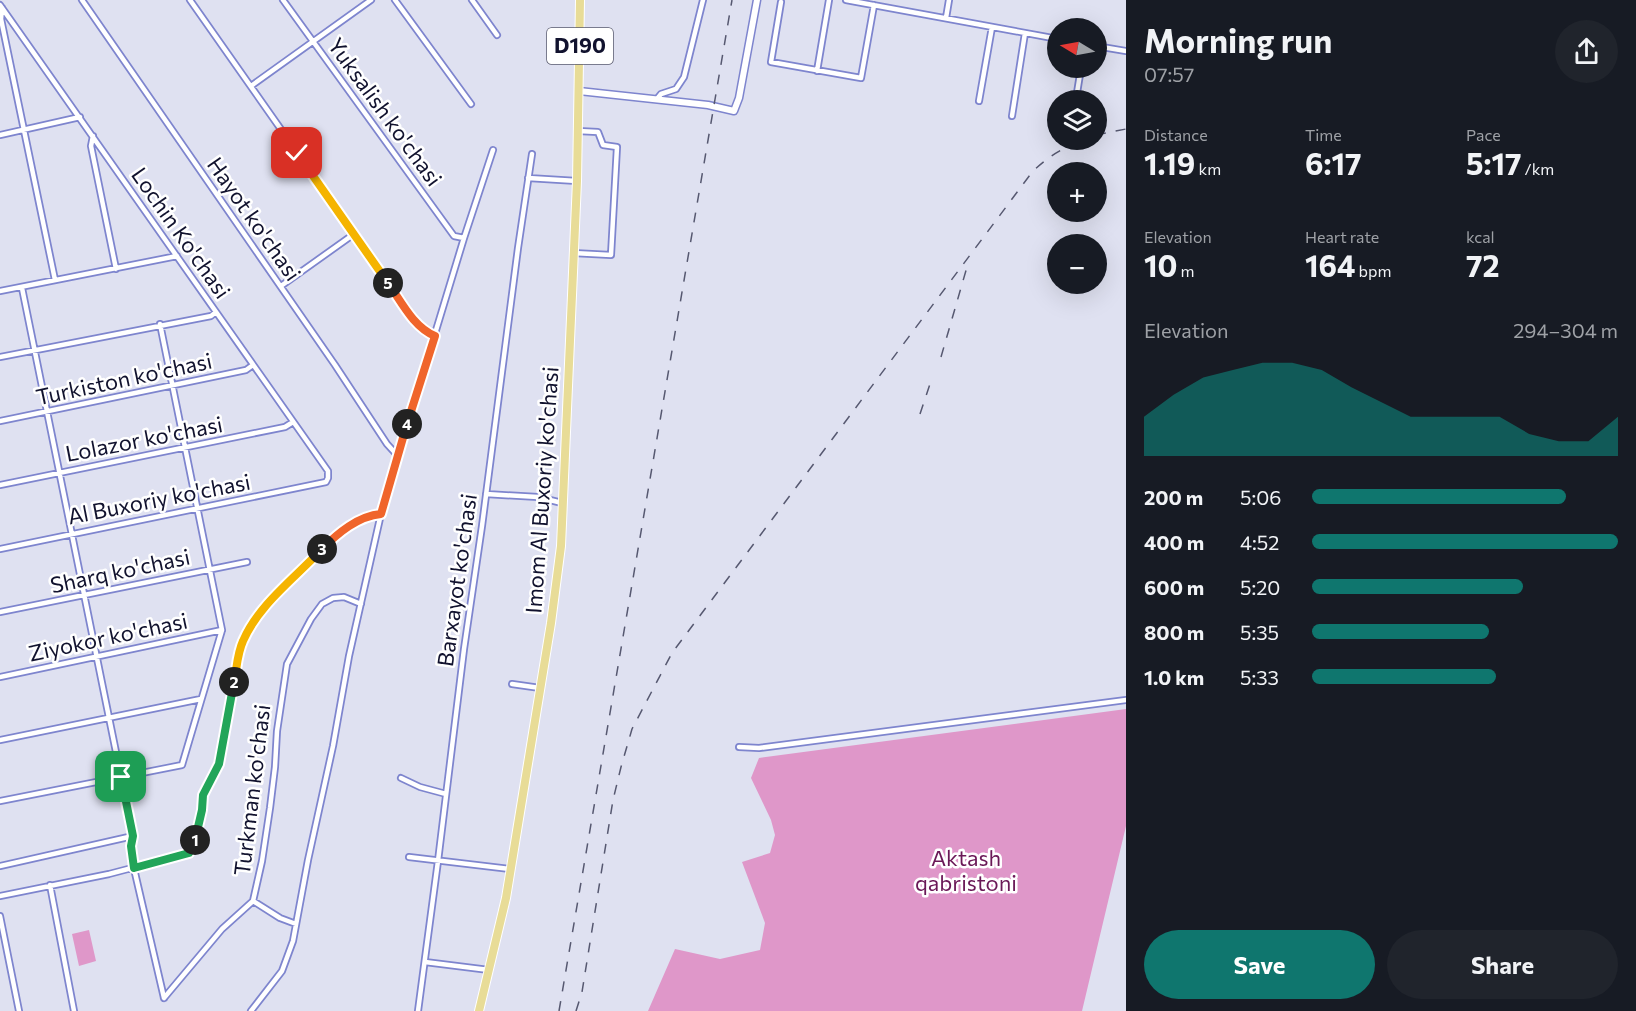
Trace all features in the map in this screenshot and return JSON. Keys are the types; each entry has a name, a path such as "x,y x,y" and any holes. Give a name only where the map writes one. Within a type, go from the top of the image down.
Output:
{"main road":[{"name":"Imom Al Buxoriy ko'chasi","path":"479,1011 510,869 561,546 577,180 580,0"}],"street":[{"name":"Hayot ko'chasi","path":"82,0 281,286 387,444 398,456"},
{"path":"190,0 415,320 425,332 435,336"},
{"name":"Yuksalish ko'chasi","path":"283,0 454,236 464,238"},
{"path":"251,86 371,0"},
{"path":"395,0 471,104"},
{"path":"472,0 497,36"},
{"path":"657,99 658,96 676,89 684,77 703,0"},
{"name":"D190","path":"579,91 657,99 734,111 739,98 757,0"},
{"path":"817,71 829,0"},
{"path":"846,0 1047,37"},
{"path":"946,18 949,0"},
{"path":"781,2 771,62 861,78 873,5"},
{"path":"1,6 1,19 55,280"},
{"name":"Lochin Ko'chasi","path":"1,6 328,471 326,482"},
{"path":"979,101 992,27"},
{"path":"1012,116 1025,33"},
{"path":"1107,48 1126,51"},
{"path":"0,135 80,117"},
{"path":"573,253 610,255 617,147 603,145 598,132 578,131"},
{"path":"93,136 91,146 116,269"},
{"path":"251,1011 282,971 293,941 349,656 381,514 464,238 493,150"},
{"name":"Barxayot ko'chasi","path":"418,1011 464,649 532,154"},
{"path":"528,178 577,180"},
{"path":"281,286 354,234"},
{"path":"0,291 177,256"},
{"path":"22,288 133,836 131,846 134,868"},
{"path":"0,357 160,324 211,316 216,312"},
{"path":"0,801 182,765 222,630 160,324"},
{"name":"Turkiston ko'chasi","path":"0,421 246,370 253,366"},
{"name":"Lolazor ko'chasi","path":"0,485 285,427 293,422"},
{"name":"Al Buxoriy ko'chasi","path":"0,549 326,482"},
{"path":"486,494 538,497 562,503"},
{"path":"0,896 134,868 189,853 197,834 203,795 219,764 238,654 254,620 279,592 344,529 366,518 381,514"},
{"name":"Sharq ko'chasi","path":"0,612 247,562"},
{"name":"Turkman ko'chasi","path":"134,868 164,998 222,929 253,901 262,861 287,664 321,604 333,598 344,597 361,604"},
{"name":"Ziyokor ko'chasi","path":"0,676 222,630"},
{"path":"512,684 540,688"},
{"path":"0,740 201,699"},
{"path":"740,747 759,747 959,723 1126,700"},
{"path":"401,778 420,787 446,794"},
{"path":"0,866 133,836"},
{"path":"409,857 510,869"},
{"path":"50,885 74,1011"},
{"path":"253,901 280,918 296,924"},
{"path":"0,916 19,1011"},
{"path":"425,962 489,970"}],"green space":[{"name":"Aktash qabristoni","path":"1126,709 1126,826 1082,1011 648,1011 675,949 720,959 760,950 765,923 742,862 770,853 775,835 771,820 751,778 759,758"},
{"path":"89,930 96,961 79,966 72,934"}],"railway":[{"path":"559,1011 732,0"},
{"path":"1107,133 1126,129"},
{"path":"576,1011 582,992 613,800 621,767 632,729 672,653 1033,171 1061,150"},
{"path":"941,357 967,267"},
{"path":"920,414 931,381"}],"route":[{"path":"121,777 133,836 131,846 134,868 189,853 197,834 203,795 219,764 238,654 243,641 254,620 330,541 344,529 366,518 381,514 435,336 425,332 415,320 297,153"}]}
